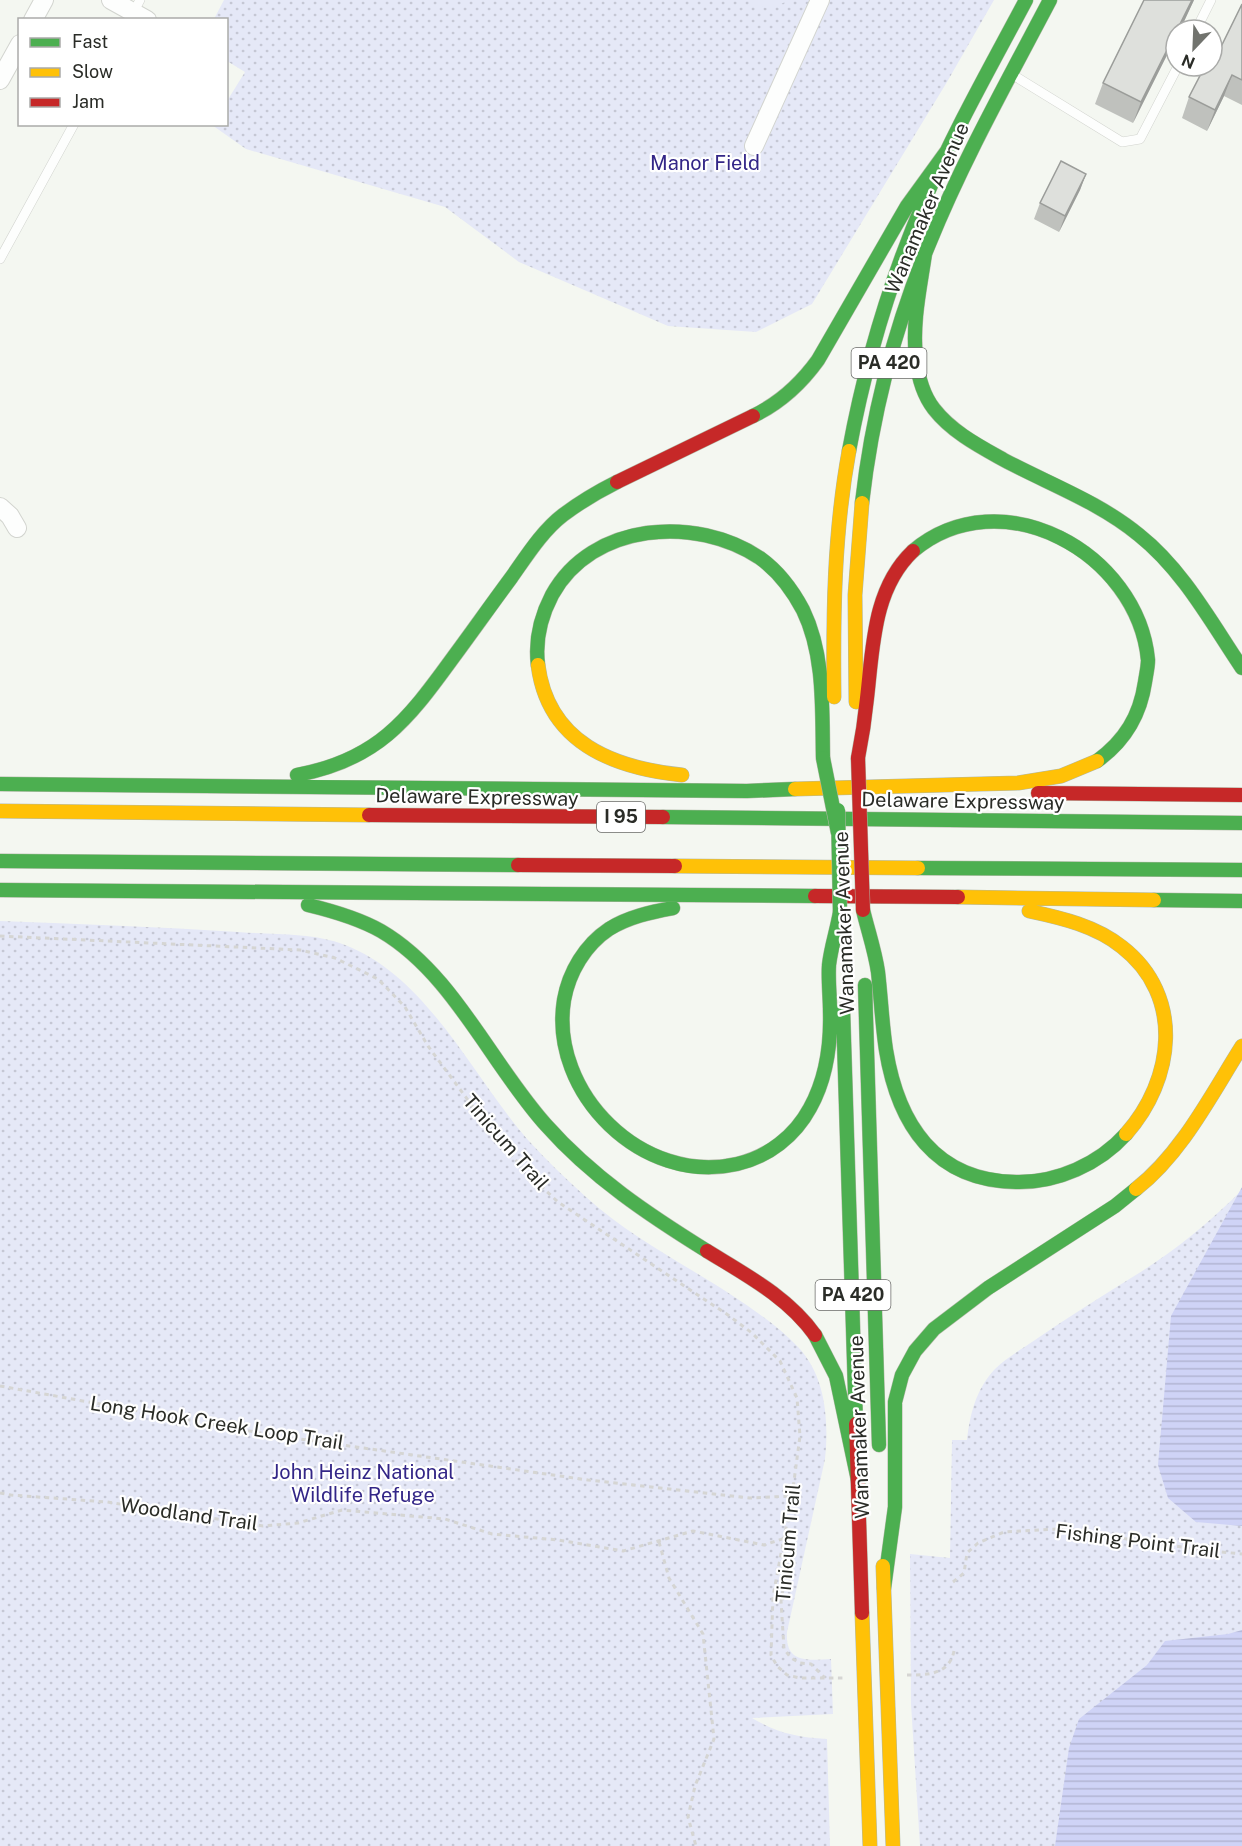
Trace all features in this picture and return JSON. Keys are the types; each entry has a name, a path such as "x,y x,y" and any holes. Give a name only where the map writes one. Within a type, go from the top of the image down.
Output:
{"main road":[{"name":"Wanamaker Avenue","path":"870,1846 838,833 829,758 834,581 839,514 848,452 867,365 893,280 913,227 952,144 1026,0"},
{"name":"Wanamaker Avenue","path":"880,1458 854,661 854,601 861,514 875,425 887,369 925,254 960,175 1050,0"},
{"path":"200,786 321,770 355,758 392,734 421,702 531,550 562,516 611,485 772,407 802,382 827,348 907,206 952,144"},
{"path":"925,254 915,349 921,385 934,408 952,428 974,444 1099,509 1143,539 1180,579 1242,668"},
{"path":"858,758 872,648 880,608 892,577 912,551 928,539 947,530 993,521 1041,528 1085,549 1105,567 1122,588 1136,613 1146,646 1148,667 1146,688 1136,718 1124,737 1089,766 1047,780 925,788"},
{"path":"794,788 740,780 677,775 642,768 607,758 572,736 558,720 547,701 536,659 537,638 542,616 551,595 565,575 589,553 610,542 635,534 662,530 688,531 713,536 738,546 761,560 791,589 809,624 819,669 829,758"},
{"path":"0,784 735,790 925,788 1006,793 1242,795"},
{"name":"Delaware Expressway","path":"0,811 1242,824"},
{"path":"0,861 1242,870"},
{"path":"0,890 1242,901"},
{"path":"181,891 226,901 271,902 327,909 375,927 407,949 437,979 542,1122 582,1162 630,1201 772,1292 804,1321 829,1359 836,1376 859,1485"},
{"path":"787,897 678,907 633,917 600,936 578,963 568,983 562,1007 561,1033 567,1058 579,1087 597,1113 634,1145 684,1164 720,1167 753,1160 767,1153 788,1137 810,1108 826,1060 830,1024 829,965 840,912"},
{"path":"863,910 878,969 885,1037 898,1097 910,1124 928,1147 963,1173 991,1181 1011,1183 1029,1183 1062,1176 1093,1161 1113,1147 1134,1124 1147,1107 1158,1081 1165,1055 1166,1030 1161,1003 1149,977 1140,964 1121,946 1083,927 1028,911 935,898"},
{"path":"884,1588 895,1507 894,1414 902,1375 915,1351 934,1329 988,1288 1115,1206 1152,1176 1183,1139 1242,1046"},
{"name":"Wanamaker Avenue","path":"881,1505 893,1846"}],"street":[{"path":"34,18 44,0"},
{"path":"111,0 137,13"},
{"path":"754,146 820,0"},
{"path":"0,80 18,48"},
{"path":"0,507 10,516 17,528"}],"lane":[{"path":"1202,18 1211,0"},
{"path":"1011,74 1122,142 1140,139 1172,78"},
{"path":"0,259 73,126"}],"path":[{"name":"Tinicum Trail","path":"0,936 300,950 335,958 378,979 405,1007 428,1046 490,1130 526,1172 558,1202 728,1315 752,1333 780,1361 796,1398 800,1436 785,1538 773,1596 771,1655 777,1666 787,1675 800,1678 825,1678 811,1664 800,1663 791,1658 784,1649 781,1601 790,1548 785,1538"},
{"name":"Long Hook Creek Loop Trail","path":"0,1386 272,1435 588,1480 750,1498 792,1496"},
{"name":"Woodland Trail","path":"0,1493 107,1502 263,1526 298,1523 342,1510 445,1519 492,1534 558,1540 623,1551 693,1532 764,1545 785,1538"},
{"name":"Fishing Point Trail","path":"953,1582 964,1573 967,1553 978,1543 1004,1532 1059,1529 1242,1554"},
{"path":"659,1542 669,1578 703,1634 714,1739 695,1786 688,1817 696,1846"},
{"path":"888,1676 928,1675 941,1670 952,1660 954,1651"}],"green space":[{"name":"Manor Field","path":"224,0 994,0 812,304 756,332 668,326 519,262 445,207 246,149 213,126 228,126 228,99 245,72 228,62 228,18 215,18"},
{"path":"745,0 790,0 769,9"},
{"name":"John Heinz National Wildlife Refuge","path":"0,921 306,936 345,945 374,960 401,980 425,1004 447,1030 507,1115 549,1162 579,1190 624,1227 728,1292 780,1330 798,1347 815,1372 820,1385 826,1415 826,1445 825,1459 787,1632 787,1642 794,1655 800,1658 831,1659 833,1714 752,1718 788,1733 827,1739 830,1846 0,1846"},
{"path":"1242,1190 1242,1846 920,1846 911,1704 910,1554 950,1558 952,1440 967,1440 972,1411 979,1393 988,1377 999,1365 1161,1259 1203,1226"}],"water":[{"path":"1242,1187 1242,1526 1196,1522 1168,1498 1158,1465 1171,1316"},
{"path":"1242,1630 1242,1846 1055,1846 1069,1748 1079,1719 1147,1665 1165,1641 1228,1634"}],"building":[{"path":"1144,0 1192,0 1183,18 1164,18 1164,56 1141,102 1103,83"},
{"path":"1242,4 1242,80 1232,75 1215,110 1189,97 1199,78 1224,78 1224,41"},
{"path":"1061,161 1086,174 1065,216 1040,203"}],"traffic: fast":[{"path":"849,451 871,354 912,230 948,148 1026,0"},
{"path":"862,503 866,470 886,371 917,275 942,213 971,151 1050,0"},
{"path":"753,416 789,392 818,360 907,206 952,144"},
{"path":"925,254 917,306 915,345 922,385 934,409 957,432 976,444 1091,503 1139,535 1183,580 1242,668"},
{"path":"297,775 349,759 388,735 436,681 541,536 563,515 617,482"},
{"path":"913,551 948,530 985,522 1023,525 1060,538 1092,559 1119,587 1139,622 1148,660 1147,668 1143,694 1130,727 1116,745 1097,761"},
{"path":"538,665 537,647 540,629 552,595 570,571 592,552 619,540 647,533 677,532 706,535 734,544 760,558 773,569 790,589 803,610 810,627 819,664 823,758"},
{"path":"823,758 838,833"},
{"path":"0,784 747,791 795,789"},
{"path":"838,810 840,912"},
{"path":"663,817 1242,823"},
{"path":"0,861 518,865"},
{"path":"918,868 1242,870"},
{"path":"0,890 815,896"},
{"path":"1154,900 1242,901"},
{"path":"308,905 363,922 407,949 450,995 526,1101 564,1144 582,1162 622,1194 707,1251"},
{"path":"673,908 624,921 600,935 586,951 574,969 566,990 563,1035 571,1068 587,1099 610,1125 637,1146 668,1161 702,1167 737,1164 770,1151 797,1128 810,1108 824,1073 828,1048 829,965 840,912"},
{"path":"863,910 877,964 886,1050 892,1077 900,1102 911,1124 925,1143 942,1159 963,1171 988,1179 1016,1182 1047,1179 1090,1163 1126,1134"},
{"path":"865,985 879,1445"},
{"path":"843,1009 856,1424"},
{"path":"884,1588 895,1507 895,1402 902,1375 915,1351 934,1329 988,1288 1115,1206 1136,1189"},
{"path":"815,1335 836,1376 859,1485"}],"traffic: slow":[{"path":"834,697 836,574 840,512 849,451"},
{"path":"856,702 855,595 862,503"},
{"path":"538,665 544,692 555,714 570,732 588,747 632,766 682,775"},
{"path":"795,789 1018,783 1061,776 1097,761"},
{"path":"0,811 369,815"},
{"path":"675,866 918,868"},
{"path":"958,897 1154,900"},
{"path":"1029,911 1078,924 1101,933 1122,947 1142,967 1156,989 1164,1013 1166,1039 1162,1064 1154,1089 1142,1112 1126,1134"},
{"path":"1136,1189 1152,1175 1182,1141 1242,1046"},
{"path":"883,1566 893,1846"},
{"path":"862,1613 870,1846"}],"traffic: jam":[{"path":"617,482 753,416"},
{"path":"858,758 874,639 882,601 900,566 913,551"},
{"path":"858,758 863,910"},
{"path":"1038,793 1242,795"},
{"path":"369,815 663,817"},
{"path":"518,865 675,866"},
{"path":"815,896 958,897"},
{"path":"707,1251 779,1298 804,1321 815,1335"},
{"path":"856,1424 862,1613"}]}
